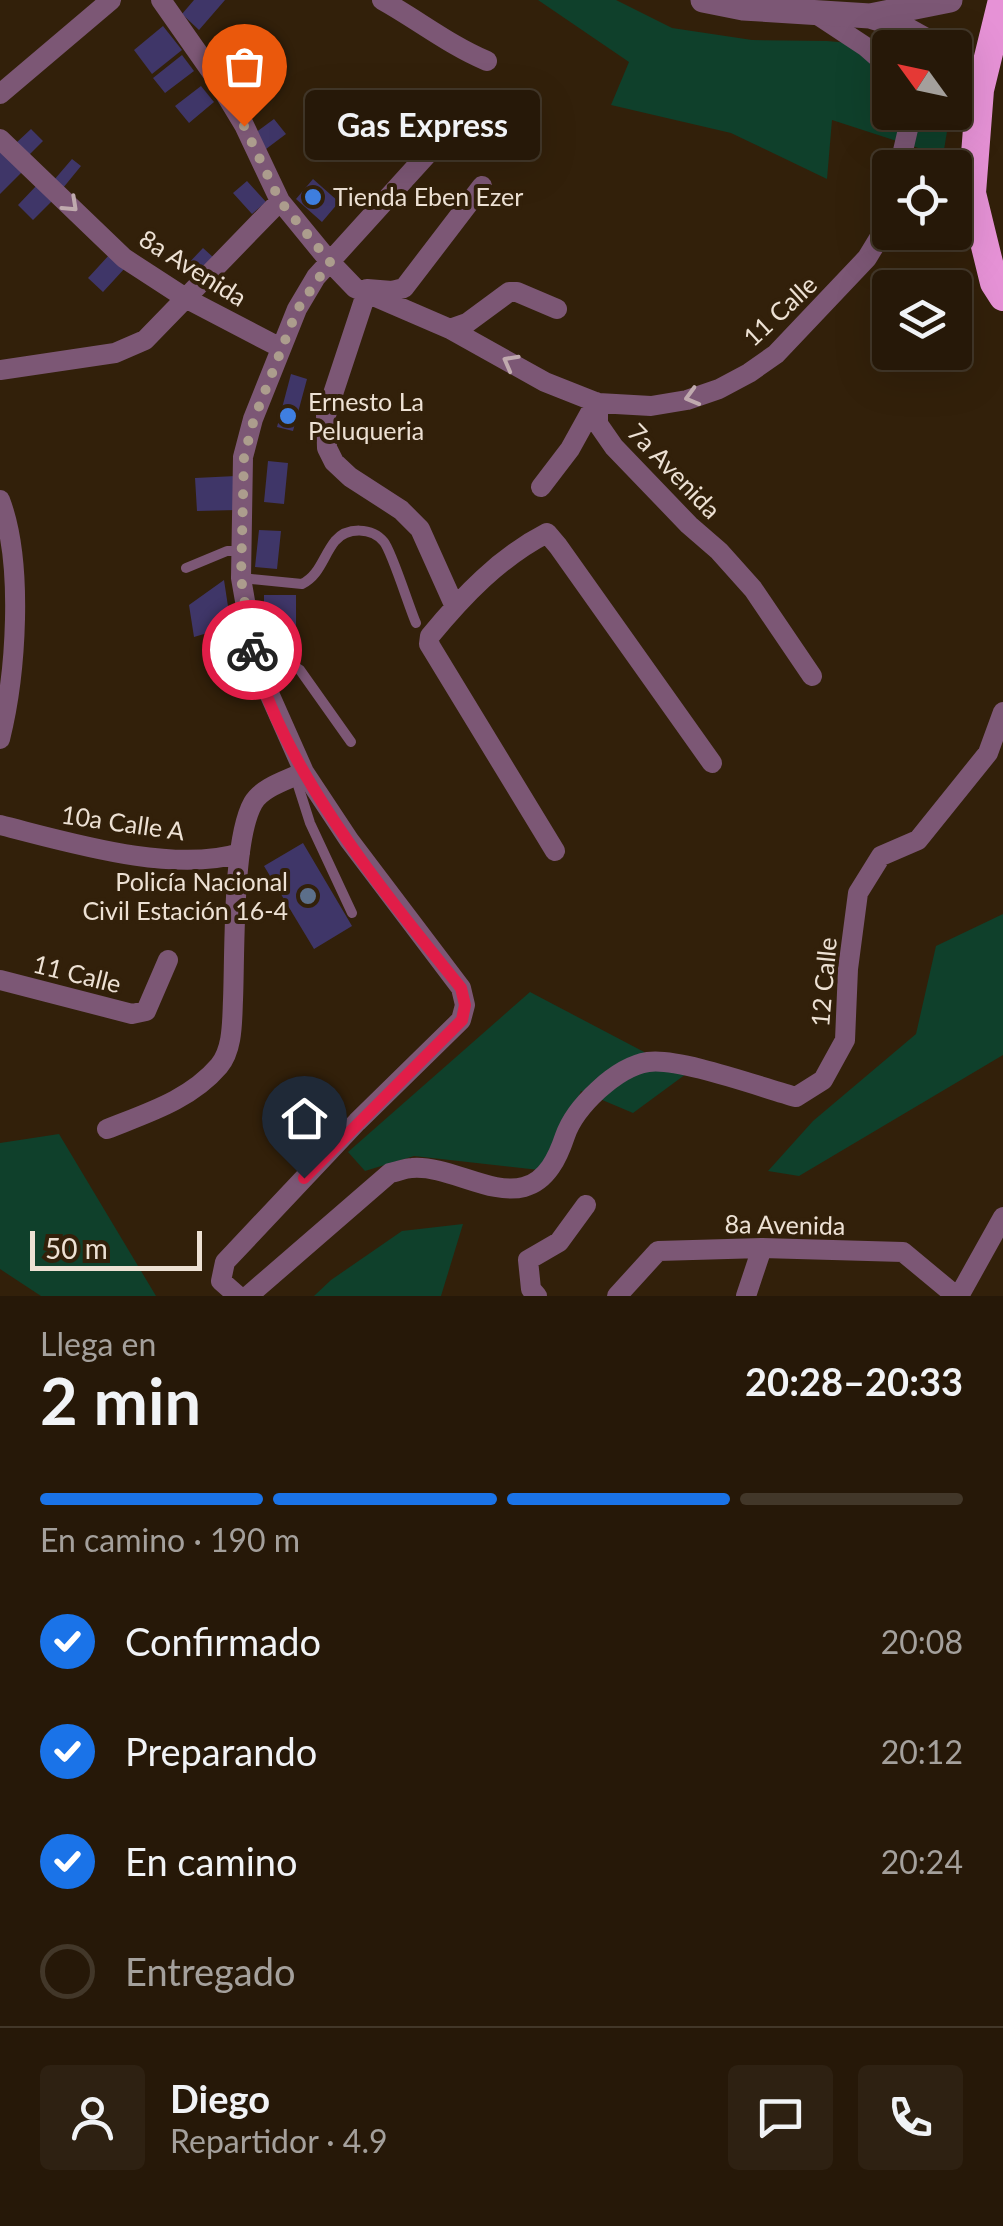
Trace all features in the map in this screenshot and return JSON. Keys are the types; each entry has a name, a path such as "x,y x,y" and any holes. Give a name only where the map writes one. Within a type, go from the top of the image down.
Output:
{"highway":[{"path":"1002,0 980,90 972,193 994,283 1003,297"}],"street":[{"path":"0,94 111,0"},
{"path":"162,0 216,77 280,201 330,262 360,291 450,329 545,382 597,402 570,449 541,486"},
{"path":"382,0 447,42 487,61"},
{"path":"703,0 743,8 870,16 950,0"},
{"path":"816,14 872,52"},
{"path":"870,16 907,30"},
{"path":"972,81 980,90"},
{"name":"8a Avenida","path":"0,139 124,258 187,298 280,348"},
{"path":"238,1296 220,1280 225,1262 357,1122 462,1020 465,1005 461,988 300,774 256,664 241,578 244,457 280,348 297,310 330,262 432,148"},
{"path":"360,291 404,288 482,186"},
{"path":"0,370 115,353 145,340 280,201"},
{"name":"11 Calle","path":"597,402 651,406 687,400 749,373 776,354 858,269 872,248"},
{"path":"360,291 326,415 327,448 334,462 401,510 420,530 455,606"},
{"path":"450,329 467,323 509,292 557,308"},
{"name":"7a Avenida","path":"597,402 598,424 614,448 753,589 812,676"},
{"path":"0,500 15,599 8,708 0,739"},
{"path":"556,852 431,650 430,636 455,606 504,561 546,534 712,763"},
{"name":"12 Calle","path":"248,1296 390,1174 412,1168 431,1169 510,1189 542,1178 558,1157 569,1126 586,1101 614,1078 648,1062 698,1069 796,1097 823,1080 845,1040 848,969 858,893 881,856 918,840 988,753 1003,712"},
{"path":"107,1129 170,1104 200,1086 222,1062 230,1044 232,1022 240,853 254,802 264,792 300,774"},
{"name":"10a Calle A","path":"0,825 94,849 167,858 240,853"},
{"name":"11 Calle","path":"0,980 132,1014 146,1011 168,960"},
{"path":"534,1292 528,1260 558,1242 586,1204"},
{"path":"958,1296 1003,1216"},
{"path":"746,1296 762,1248"},
{"name":"8a Avenida","path":"616,1296 658,1251 762,1248 902,1252 958,1296"}],"lane":[{"path":"241,578 302,584 318,570 339,536 353,530 370,531 385,542 416,623"},
{"path":"186,568 227,551 241,551"},
{"path":"256,664 288,662 300,670 350,742"},
{"path":"300,774 310,823 352,913"}],"green space":[{"path":"538,0 616,0 672,28 752,40 872,45 872,130 947,130 944,150 924,150 832,120 827,179 731,133 611,105 629,62"},
{"path":"1003,914 1003,1055 799,1176 768,1171 813,1121 916,1034 936,946"},
{"path":"530,992 686,1074 633,1113 581,1091 548,1171 414,1156 365,1171 348,1152"},
{"path":"59,1134 156,1296 41,1296 0,1269 0,1143"},
{"path":"463,1224 441,1296 314,1296 402,1231"}],"building":[{"path":"194,0 225,0 199,30 182,14"},
{"path":"163,26 182,50 152,74 134,50"},
{"path":"239,27 248,33 224,69 215,62"},
{"path":"182,55 194,71 165,93 153,78"},
{"path":"201,86 214,102 189,123 175,106"},
{"path":"274,119 286,134 266,149 255,133"},
{"path":"31,129 43,141 27,157 15,144"},
{"path":"0,150 22,172 0,194"},
{"path":"72,159 81,166 63,188 54,180"},
{"name":"Tienda Eben Ezer","path":"313,179 339,202 322,222 296,199"},
{"path":"247,181 266,202 252,214 233,193"},
{"path":"37,185 53,200 33,220 18,205"},
{"path":"203,248 214,258 196,277 185,267"},
{"path":"110,254 125,268 103,292 88,278"},
{"path":"291,374 307,379 293,431 277,427"},
{"path":"268,461 288,463 284,504 264,502"},
{"path":"236,476 237,510 197,511 195,478"},
{"path":"259,530 281,531 277,569 255,567"},
{"path":"224,580 231,626 194,637 189,605"},
{"path":"264,595 296,595 296,635 264,635"},
{"name":"Policía Nacional Civil Estación 16-4","path":"303,843 352,926 314,949 264,866"}],"way so far":[{"path":"244,126 280,201 330,262 316,277 280,348 244,457 240,488 241,578 252,650"}],"place":[{"name":"Gas Express","path":"244,126"},
{"name":"Tienda Eben Ezer","path":"313,197"},
{"name":"Ernesto La Peluqueria","path":"288,416"},
{"name":"Policía Nacional Civil Estación 16-4","path":"308,896"}],"route":[{"path":"252,650 304,772 349,840 461,988 465,1005 462,1020 304,1178"}]}
